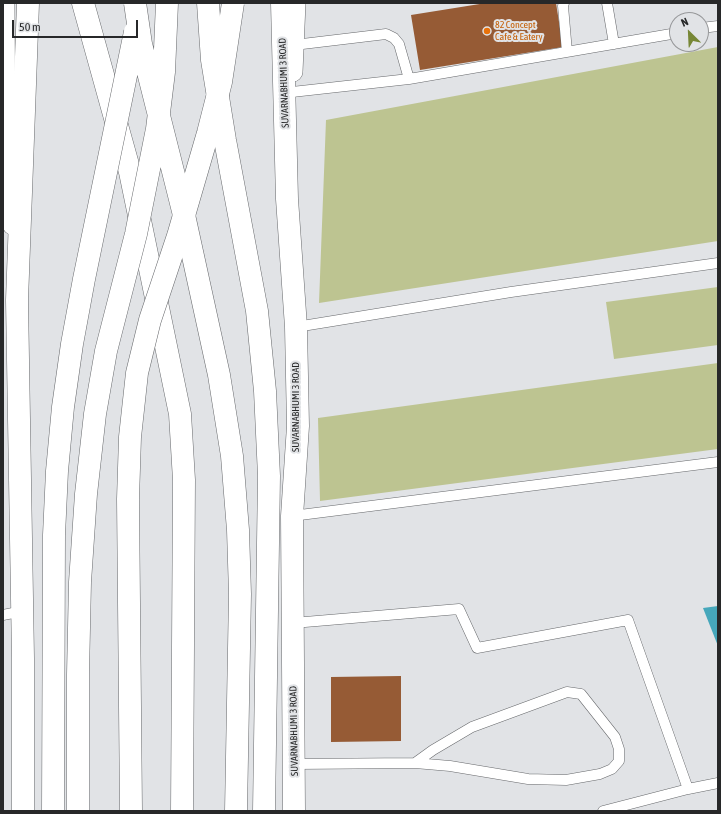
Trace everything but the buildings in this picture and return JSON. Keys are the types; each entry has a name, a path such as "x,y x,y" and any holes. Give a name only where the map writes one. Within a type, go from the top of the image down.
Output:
{"main road":[{"path":"23,811 13,613 17,300 28,3"},
{"path":"83,3 130,172 180,414 184,480 181,770 182,811"},
{"path":"135,3 141,44 184,215 218,367 232,456 238,530 240,594 236,811"},
{"path":"53,811 54,535 57,471 63,406 72,344 84,279 126,81 139,3"},
{"path":"78,811 80,582 86,494 95,414 106,351 136,234 157,129 164,72 167,3"},
{"path":"208,3 212,60 225,140 257,311 265,391 269,476 264,811"},
{"path":"130,811 128,499 130,437 137,373 150,320 178,236 208,133 221,82 233,3"},
{"name":"SUVARNABHUMI 3 ROAD","path":"282,3 287,199 296,327 298,426 292,516 295,764 294,811"}],"street":[{"path":"4,3 4,118 17,300"},
{"path":"287,199 296,3"}],"lane":[{"path":"564,3 567,52"},
{"path":"607,3 614,44"},
{"path":"294,45 386,34 394,38 399,44 409,79"},
{"path":"292,92 409,79 669,34"},
{"path":"296,327 518,291 718,263"},
{"path":"292,516 718,462"},
{"path":"293,623 459,609 477,648 628,620 688,789"},
{"path":"295,764 415,763 450,766 528,779 566,780 600,774 612,769 619,761 619,749 615,737 581,694 567,692 472,727 433,750 415,763"},
{"path":"603,811 688,789 718,783"}],"green space":[{"path":"718,47 718,241 319,303 326,120 691,52 709,52 709,49"},
{"path":"718,287 718,345 614,359 606,302"},
{"path":"718,363 718,449 320,501 318,418"}],"water":[{"path":"718,606 718,646 703,608"}],"place":[{"name":"82 Concept Cafe & Eatery","path":"487,31"}]}
